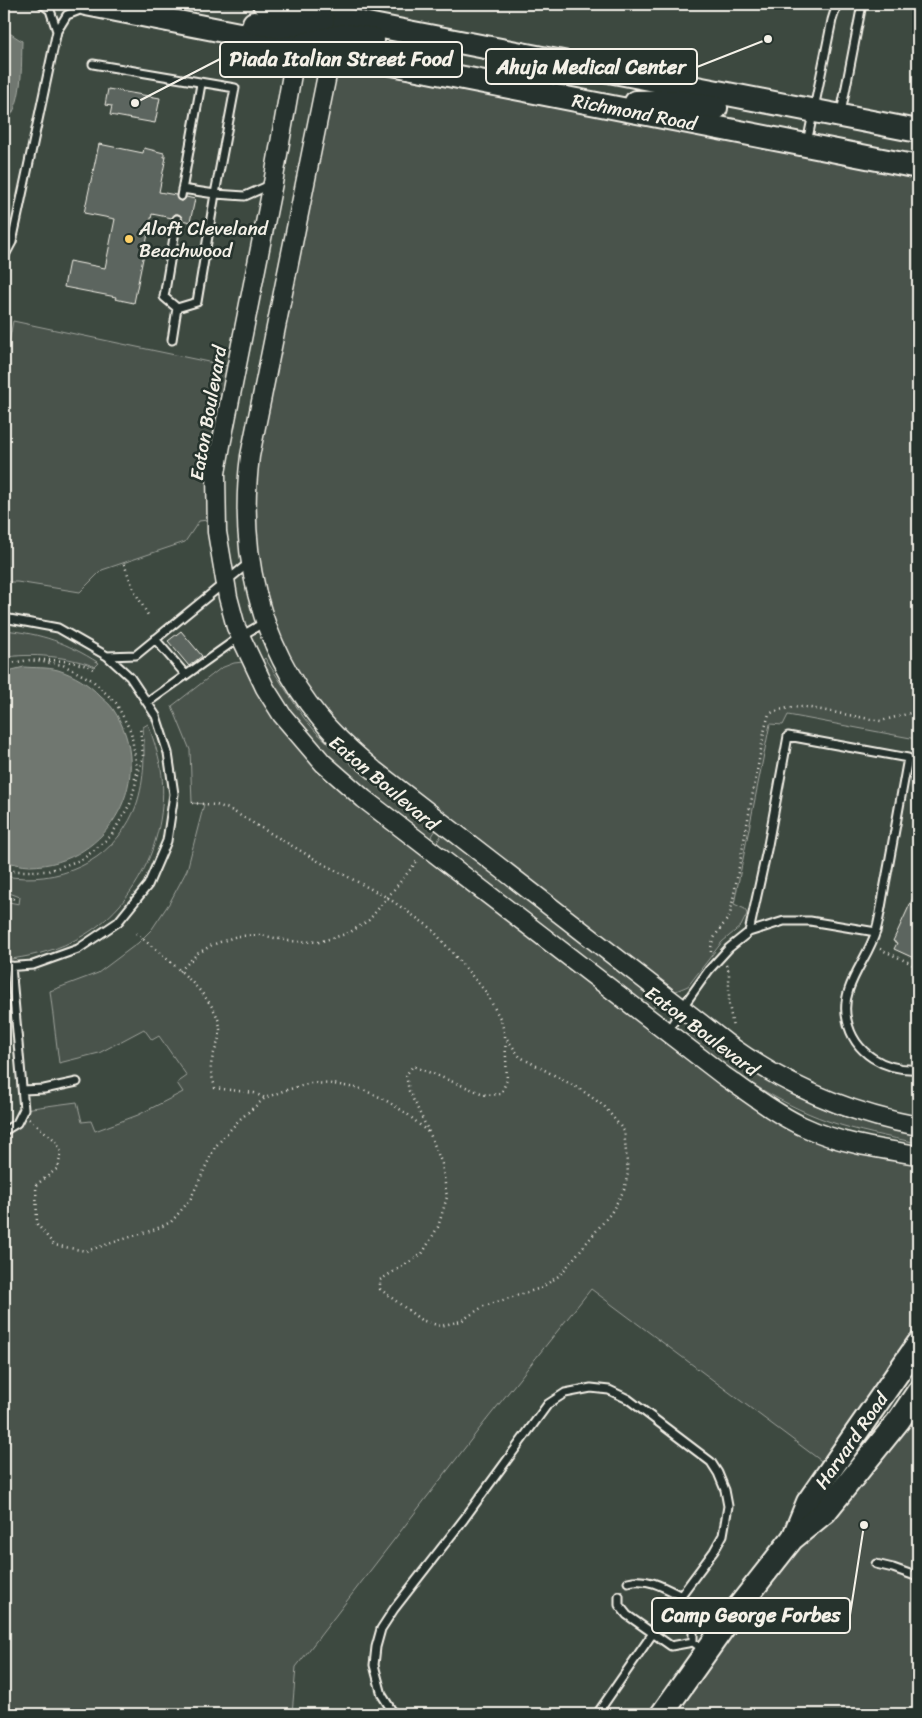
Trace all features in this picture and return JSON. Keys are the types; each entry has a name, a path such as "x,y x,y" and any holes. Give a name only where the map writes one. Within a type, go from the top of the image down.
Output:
{"main road":[{"name":"Richmond Road","path":"264,4 300,27"},
{"name":"Richmond Road","path":"96,6 300,27 595,103 918,167"},
{"path":"300,27 333,35"},
{"name":"Richmond Road","path":"333,35 362,37 554,74 603,70 813,116"},
{"path":"595,103 678,101 790,121 813,116 841,116 918,131"},
{"name":"Harvard Road","path":"662,1714 700,1647 733,1614 792,1538 808,1502 918,1344"},
{"name":"Harvard Road","path":"792,1538 826,1512 900,1420 918,1392"}],"street":[{"name":"Eaton Boulevard","path":"300,27 273,184 216,473 217,532 225,584 236,627 265,688 282,715 324,763 344,782 667,1033 771,1109 803,1127 853,1144 918,1155"},
{"name":"Eaton Boulevard","path":"333,35 250,456 246,486 246,526 255,588 265,622 279,654 297,686 319,717 347,747 374,770 756,1065 782,1080 832,1102 898,1122 918,1126"}],"lane":[{"path":"42,4 50,10 57,30"},
{"path":"807,145 832,20 837,4"},
{"path":"841,116 862,4"},
{"path":"4,257 12,242 57,30 67,15 96,6"},
{"path":"93,64 201,84 235,88 198,302 177,308"},
{"path":"201,84 181,193 246,196 273,184"},
{"path":"177,219 164,297 177,308"},
{"path":"172,340 177,308"},
{"path":"108,656 136,655 250,562"},
{"path":"4,618 58,628 108,656 130,677 156,716 168,753 174,794 167,841 148,885 118,922 78,949 33,965 7,967 24,1109 18,1122 4,1130"},
{"path":"148,702 241,636 265,622"},
{"path":"156,639 186,675"},
{"path":"749,932 788,736 908,758 876,932 853,979 847,998 847,1019 854,1039 870,1057 888,1067 918,1070"},
{"path":"667,1033 709,970 729,948 749,932 784,921 810,921 876,932"},
{"path":"23,1090 44,1089 77,1082"},
{"path":"394,1714 382,1695 374,1665 381,1629 548,1404 565,1393 592,1388 609,1390 628,1399 711,1462 725,1490 728,1506 723,1535 714,1551 653,1633 597,1714"},
{"path":"876,1564 918,1577"},
{"path":"628,1582 643,1580 662,1586 681,1596"},
{"path":"619,1596 618,1605 627,1615 671,1646 700,1647 693,1620 674,1604"}],"path":[{"path":"124,564 134,590 149,617"},
{"path":"30,660 62,665 85,676 92,680 116,703 131,732 137,768 130,804"},
{"path":"4,664 30,660 56,660 85,664 96,670"},
{"path":"4,868 12,871 48,871 83,859 111,836 130,804 143,756 140,726"},
{"path":"192,803 216,805 229,809 318,861 388,898 431,928 480,984 501,1020 505,1036 507,1080 501,1094 486,1095 413,1066 406,1075 410,1091 442,1164 447,1197 438,1227 422,1254 380,1280 380,1288 421,1320 440,1326 460,1321 484,1306 541,1288 560,1275 611,1213 624,1190 628,1173 624,1131 604,1106 580,1089 520,1057 505,1036"},
{"path":"180,971 197,954 212,944 237,936 261,935 289,941 319,942 349,933 369,920 419,858"},
{"path":"136,933 180,971 210,1002 220,1027 218,1044 211,1066 216,1088 254,1092 265,1098"},
{"path":"880,949 910,963 918,969"},
{"path":"726,965 730,972 729,1004 733,1028"},
{"path":"22,1114 56,1141 61,1152 58,1168 36,1185 37,1224 54,1245 86,1251 156,1229 171,1222 190,1200 215,1147 239,1120 265,1098 283,1091 310,1083 334,1084 362,1089 382,1098 406,1113 430,1134"}],"shaded area":[{"path":"4,4 918,4 918,1344 662,1714 4,1714"},
{"path":"4,33 11,34 22,41 18,96 15,107 4,124"},
{"path":"330,52 918,167 918,751 915,749 916,739 788,715 783,725 770,724 734,904 745,909 747,914 741,926 722,942 688,986 676,991 666,986 347,747 279,654 247,526"},
{"path":"13,321 237,368 216,519 199,521 185,542 102,570 80,592 17,582 4,582 4,369"},
{"path":"4,630 53,640 99,663 95,667 86,663 50,656 25,655 4,658"},
{"path":"265,658 304,718 316,732 436,830 430,839 384,805 337,765 299,726 283,705 261,662"},
{"path":"252,661 323,763 771,1109 918,1155 918,1344 832,1469 591,1289 484,1423 296,1667 292,1714 4,1714 4,1131 17,1123 24,1109 77,1102 82,1122 91,1121 95,1131 138,1115 183,1092 177,1083 187,1076 159,1036 152,1040 144,1029 99,1053 59,1063 50,991 98,973 138,943 152,929 170,902 187,870 204,804 192,803 190,750 172,706 221,668 234,663"},
{"path":"24,667 45,668 70,674 96,692 113,709 126,735 130,762 128,788 118,812 103,834 83,850 58,862 30,866 4,861 4,672"},
{"path":"148,724 161,768 163,793 160,819 154,844 144,868 131,891 115,911 95,928 73,941 39,954 4,960 4,901 19,904 20,897 4,891 4,876 44,877 63,873 97,857 112,844 124,829 138,801 143,769 143,727"},
{"path":"918,751 918,784 916,785"},
{"path":"442,834 655,999 654,1007 650,1009 436,844"},
{"path":"692,1029 748,1068 783,1089 839,1115 878,1126 918,1133 918,1143 839,1125 809,1114 773,1096 738,1075 689,1040 688,1032"},
{"path":"918,1392 918,1714 662,1714"}],"building":[{"path":"108,89 160,98 155,123 110,115 112,106 105,105"},
{"name":"Aloft Cleveland Beachwood","path":"99,144 143,153 144,148 164,153 164,157 166,157 159,192 176,195 180,201 183,201 186,197 195,199 190,222 182,220 182,217 178,214 175,214 172,218 152,214 134,303 115,299 116,297 64,287 69,261 105,268 115,219 84,213"},
{"path":"181,631 202,656 189,666 168,641"},
{"path":"918,887 918,960 894,949 897,943 893,941"}],"place":[{"name":"Ahuja Medical Center","path":"768,39"},
{"name":"Piada Italian Street Food","path":"135,103"},
{"name":"Aloft Cleveland Beachwood","path":"129,239"},
{"name":"Camp George Forbes","path":"864,1525"}]}
